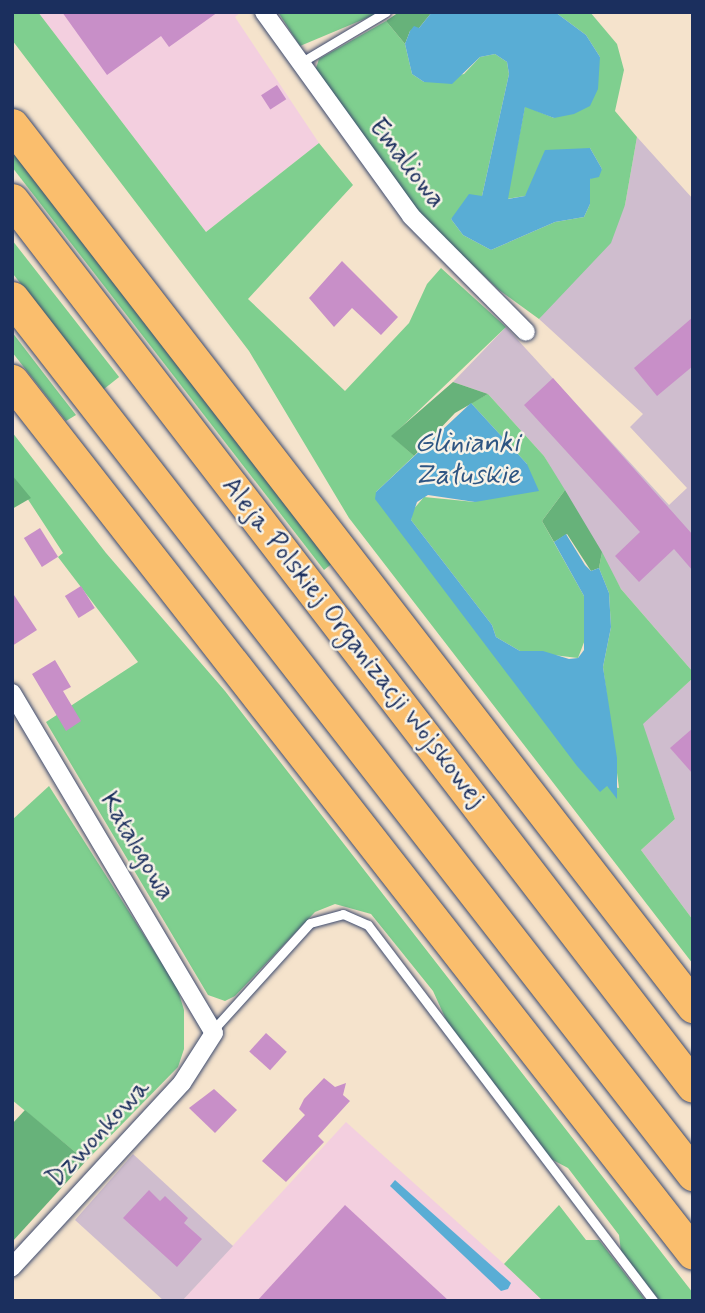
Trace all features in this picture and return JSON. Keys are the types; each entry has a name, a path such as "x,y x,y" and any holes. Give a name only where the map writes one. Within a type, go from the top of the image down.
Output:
{"highway":[{"path":"12,111 42,164"},
{"path":"12,125 693,1006"},
{"name":"Aleja Polskiej Organizacji Wojskowej","path":"12,200 693,1086"},
{"path":"12,298 693,1174"},
{"path":"12,382 693,1253"}],"street":[{"name":"Emaliowa","path":"264,12 411,216 526,332"},
{"name":"Katalogowa","path":"12,693 213,1030"},
{"name":"Dzwonkowa","path":"12,1267 182,1083 213,1038 213,1030"}],"lane":[{"path":"300,63 386,12"},
{"path":"213,1030 310,923 343,914 368,925 653,1301"},
{"path":"665,1217 693,1237"}],"shaded area":[{"path":"38,12 241,12 235,17 319,143 206,232"},
{"path":"637,137 693,199 693,672 621,589 544,456 488,394 453,382 506,327 669,505 687,488 630,427 643,414 539,319 625,205"},
{"path":"693,678 693,920 641,850 675,819 642,724"},
{"path":"346,1122 504,1264 543,1301 182,1301"},
{"path":"133,1154 233,1246 182,1301 164,1301 75,1220"}],"green space":[{"path":"12,12 38,12 206,232 319,143 353,185 248,299 345,391 409,323 427,284 441,268 506,327 392,436 414,456 376,492 607,786 619,788 603,667 611,627 609,593 599,568 602,552 621,589 693,672 693,678 643,724 675,819 641,850 693,920 693,964 349,518 249,351 12,40"},
{"path":"278,12 373,12 374,15 300,46"},
{"path":"399,12 432,12 419,28 410,31 405,44 386,21"},
{"path":"555,12 590,12 617,44 624,70 615,111 637,137 625,205 611,243 539,319 499,290 415,210 315,71 319,59 386,21 405,44 412,74 424,82 464,74 480,57 495,54 507,62 509,74 482,196 451,219 463,235 491,250 555,222 584,217 590,204 590,179 602,169 590,148 525,196 507,199 525,106 554,118 600,57 586,35"},
{"path":"12,149 334,562 324,570 12,167"},
{"path":"12,240 119,377 103,389 12,272"},
{"path":"12,332 76,415 66,421 12,352"},
{"path":"453,382 488,394 455,413 414,456 391,436"},
{"path":"488,394 544,456 565,490 542,521 584,596 586,637 578,658 520,651 496,637 492,625 411,520 412,511 424,497 475,502 527,464 471,403"},
{"path":"12,432 106,553 225,691 693,1293 693,1301 660,1301 621,1252 619,1235 568,1168 549,1158 453,1035 433,991 371,914 335,904 315,912 235,996 225,1001 208,995 46,722 138,662 58,557 63,553 12,475"},
{"path":"12,475 31,498 12,509"},
{"path":"565,490 602,552 599,568 591,571 567,534 554,542 542,521"},
{"path":"49,786 177,987 184,1010 184,1049 178,1067 86,1161 12,1100 12,820"},
{"path":"25,1110 86,1161 12,1242 12,1124"},
{"path":"559,1205 586,1240 599,1240 646,1301 543,1301 504,1264"}],"water":[{"path":"432,12 555,12 586,35 600,57 598,89 590,106 574,114 554,118 525,107 508,199 525,196 545,150 590,148 602,169 599,177 590,179 590,204 584,217 555,222 491,250 463,235 451,219 469,194 482,196 509,74 507,62 495,54 480,57 452,84 424,82 412,74 405,44 414,26 419,28"},
{"name":"Glinianki Załuskie","path":"471,403 527,464 539,491 475,502 428,495 417,502 411,520 492,625 496,637 520,651 543,651 569,659 578,658 584,650 584,596 554,542 566,534 585,565 591,571 599,568 609,593 611,627 603,667 617,758 617,799 607,786 600,792 577,766 375,499 376,492"},
{"path":"395,1180 511,1283 508,1289 501,1291 390,1186"}],"building":[{"path":"62,12 218,12 169,47 161,36 107,75"},
{"path":"277,85 286,99 270,110 261,95"},
{"path":"342,261 398,317 381,335 352,308 334,327 309,298"},
{"path":"693,317 693,366 657,396 634,368"},
{"path":"553,378 693,535 693,571 674,549 639,582 615,556 640,532 524,405"},
{"path":"40,528 58,557 42,567 24,538"},
{"path":"81,586 95,608 79,618 65,596"},
{"path":"12,592 37,630 12,646"},
{"path":"55,660 71,687 63,691 81,721 66,731 32,674"},
{"path":"693,728 693,774 670,748"},
{"path":"266,1033 287,1052 270,1070 249,1052"},
{"path":"324,1078 335,1087 346,1083 343,1095 350,1101 318,1136 324,1142 286,1182 262,1161 305,1115 299,1109 304,1099"},
{"path":"214,1089 237,1110 215,1133 189,1108"},
{"path":"149,1190 160,1201 165,1196 188,1218 184,1223 202,1239 177,1267 123,1218"},
{"path":"345,1205 449,1301 257,1301"}]}
